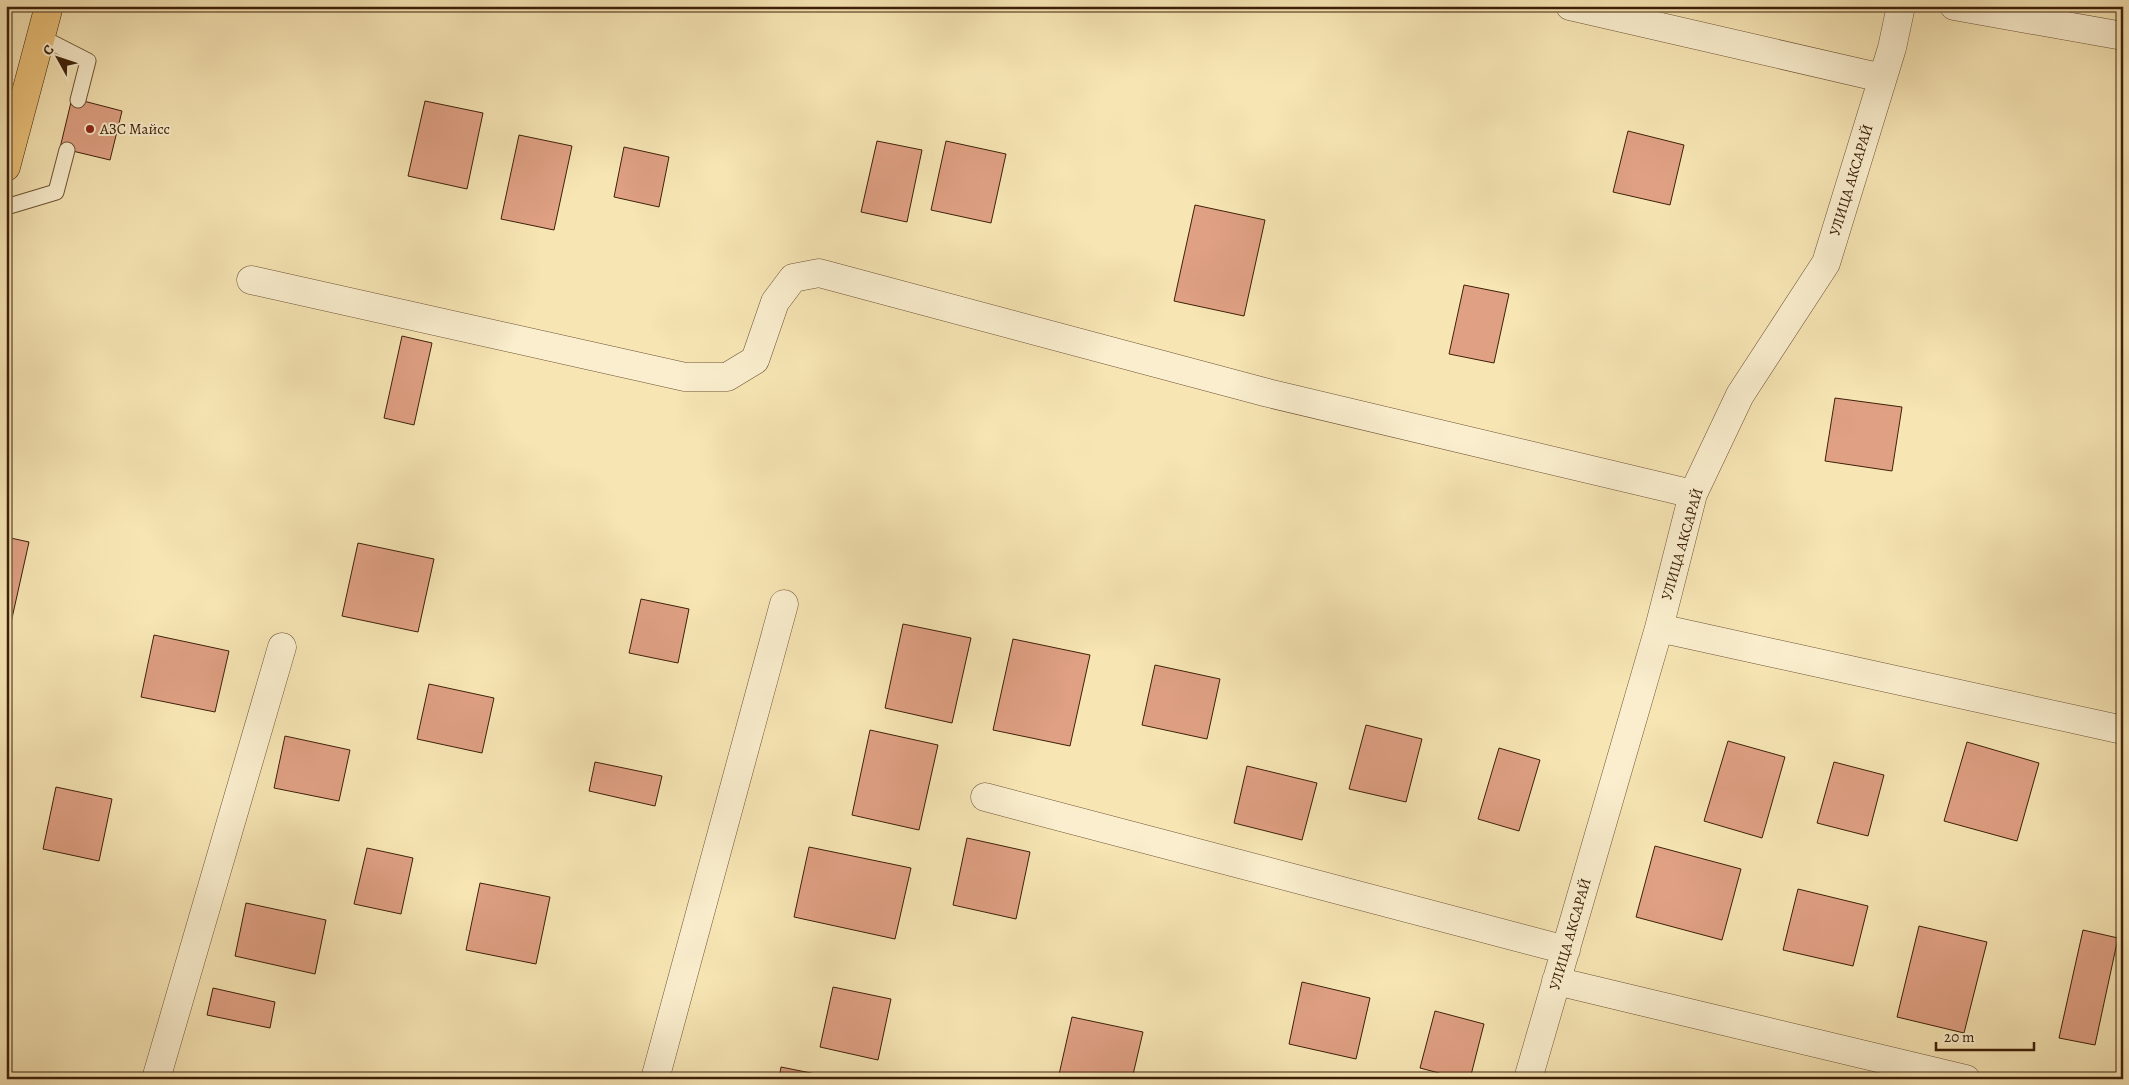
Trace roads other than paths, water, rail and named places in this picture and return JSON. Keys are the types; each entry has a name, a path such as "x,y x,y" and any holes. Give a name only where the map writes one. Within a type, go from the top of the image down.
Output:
{"main road":[{"path":"6,167 49,6"}],"street":[{"path":"1570,6 1882,78"},
{"name":"УЛИЦА АКСАРАЙ","path":"1528,1079 1659,628 1693,494 1740,394 1826,263 1882,78 1901,6"},
{"path":"1954,6 2123,36"},
{"path":"251,280 685,377 727,377 755,360 775,302 793,278 819,273 1268,394 1693,494"},
{"path":"655,1079 784,604"},
{"path":"1659,628 2123,730"},
{"path":"156,1079 282,647"},
{"path":"985,797 1566,950"},
{"path":"1556,981 1966,1079"}],"lane":[{"path":"41,37 88,61 78,100"},
{"path":"6,207 56,192 67,150"}],"place":[{"name":"АЗС Майсс","path":"90,129"}]}
